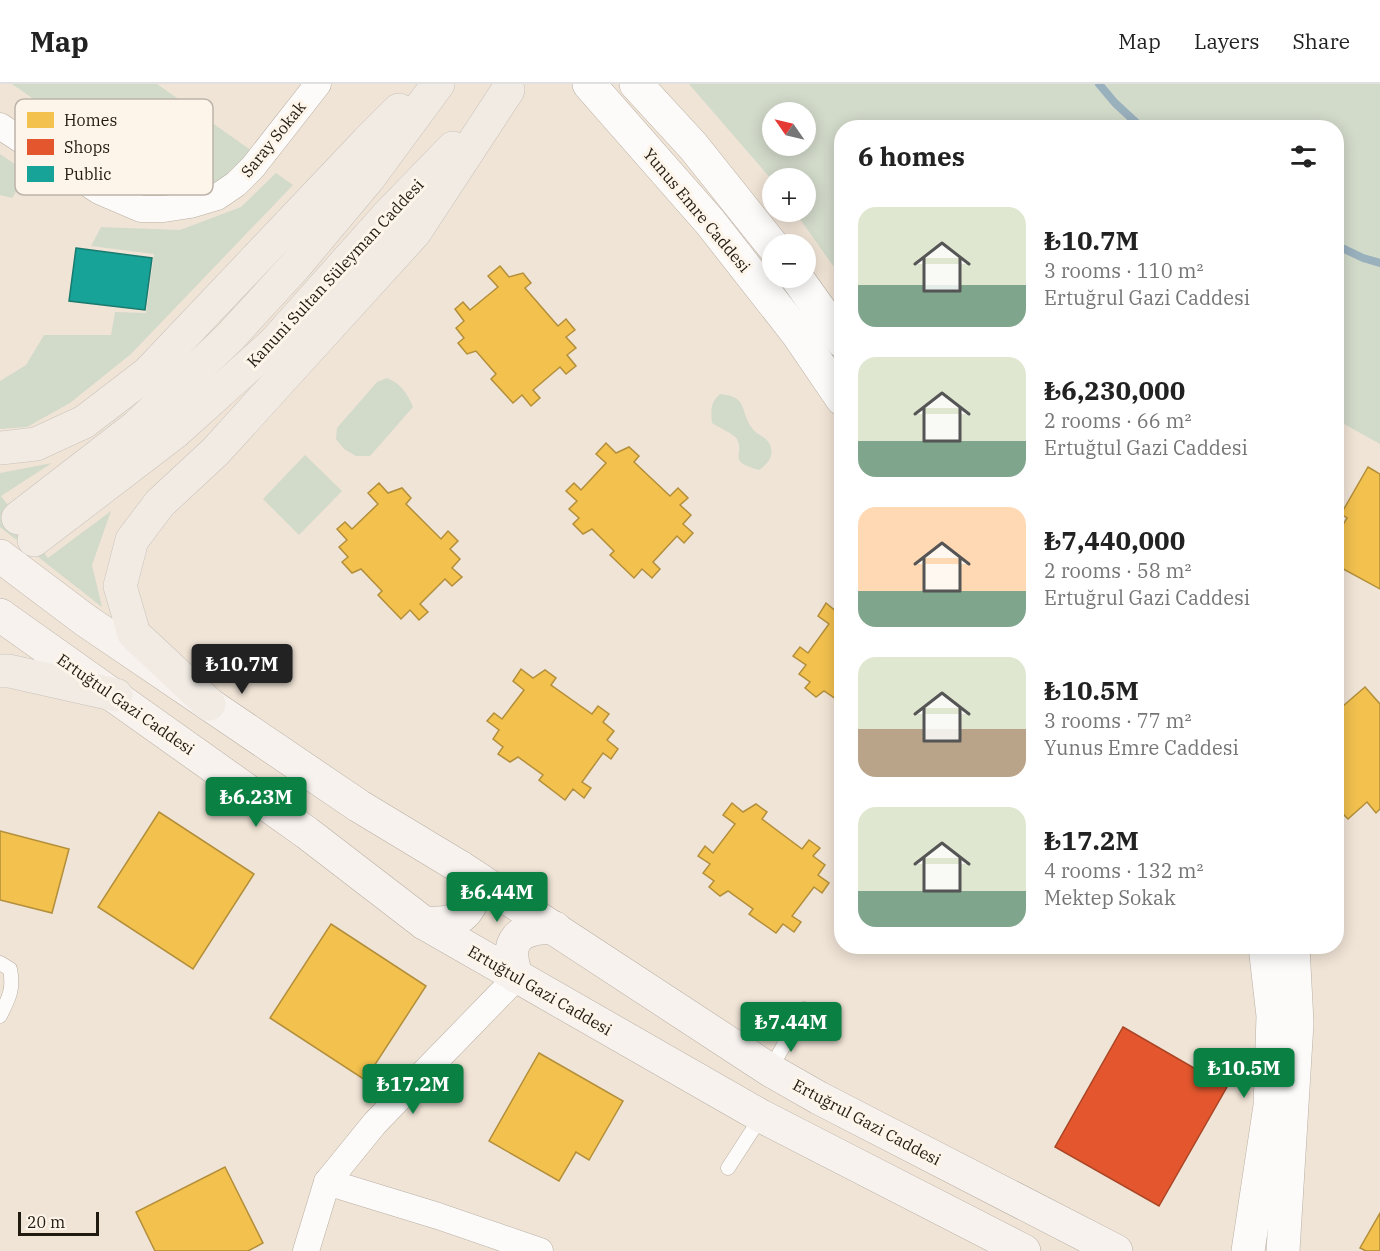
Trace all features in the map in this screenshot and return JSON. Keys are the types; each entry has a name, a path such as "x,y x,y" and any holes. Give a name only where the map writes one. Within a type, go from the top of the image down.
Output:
{"main road":[{"path":"0,448 36,444 84,422 148,372 367,141 426,84"},
{"name":"Kanuni Sultan Süleyman Caddesi","path":"438,84 368,179 295,266 230,338 26,529 174,433 274,343 388,215 511,87"},
{"path":"209,704 134,634 120,586 132,540 160,503 215,452 415,232 511,87"},
{"name":"Ertuğrul Gazi Caddesi","path":"0,556 85,620 358,806 460,867 555,928 619,973 770,1071 1116,1251"},
{"name":"Ertuğtul Gazi Caddesi","path":"0,615 116,695 307,833 424,923 761,1116 1024,1251"},
{"path":"0,671 9,671 116,695"},
{"path":"424,923 443,924 457,920 466,913 474,894 472,883 460,867"},
{"path":"517,977 511,963 511,951 520,934 539,927 555,928"}],"street":[{"name":"Saray Sokak","path":"109,195 141,208 164,209 190,205 217,197 236,184 254,167 318,84"},
{"name":"Yunus Emre Caddesi","path":"589,84 710,222 797,333 834,387"},
{"path":"636,84 693,146 763,234"},
{"name":"Saray Sokak","path":"0,126 15,136"},
{"path":"804,288 834,330"},
{"path":"1248,1251 1269,1106 1273,1016 1266,954"},
{"path":"1283,1251 1297,1023 1293,954"},
{"path":"306,1251 327,1182 375,1123 517,977"},
{"path":"327,1182 438,1216 540,1251"}],"lane":[{"path":"0,963 10,969 13,983 10,996 0,1016"},
{"path":"770,1071 804,1009"},
{"path":"728,1168 761,1116"}],"green space":[{"path":"12,84 157,84 178,99 34,99"},
{"path":"689,84 1380,84 1380,444 1344,424 1344,120 834,120 834,267 816,242 816,234 811,234 802,222 816,222 816,168 762,168"},
{"path":"213,123 252,151 213,186"},
{"path":"0,154 15,164 15,193 12,198 0,195"},
{"path":"276,173 293,185 131,354 70,403 27,427 0,429 0,381 26,365 44,335 111,335 115,312 146,313 154,254 91,246 101,227 180,230 241,207"},
{"path":"132,195 176,195 144,202"},
{"path":"387,378 403,390 413,407 370,456 356,456 344,449 336,439 337,428 377,382"},
{"path":"720,394 739,401 752,428 769,443 771,456 759,470 740,461 737,439 712,423 712,407 714,400"},
{"path":"305,455 342,491 299,535 263,499"},
{"path":"52,463 1,496 48,558 111,511 92,565 102,607 0,527 0,473"}],"building: Homes":[{"path":"500,266 509,277 523,273 531,283 525,288 558,326 566,319 575,330 566,337 576,348 567,355 576,366 566,374 560,367 533,390 540,398 531,406 522,395 513,403 491,379 496,374 476,351 467,354 458,343 464,338 456,328 464,321 455,309 463,302 470,310 498,287 488,276"},
{"path":"606,443 616,453 629,447 639,456 634,462 670,496 678,488 688,498 680,505 691,515 683,524 693,533 684,543 677,536 653,562 660,569 652,578 642,569 634,578 610,555 614,551 592,529 583,534 573,524 579,518 569,509 577,501 566,491 574,483 581,490 606,463 596,454"},
{"path":"1368,467 1380,474 1380,589 1344,569 1344,523 1347,518 1344,516 1344,509"},
{"path":"379,483 388,493 402,488 411,498 406,504 441,539 448,531 458,541 450,549 460,559 452,568 462,577 452,586 445,579 420,604 428,612 419,620 410,610 401,619 378,595 382,591 361,569 352,573 342,562 348,557 339,547 347,540 337,529 345,522 352,529 378,504 368,493"},
{"path":"826,603 834,610 834,698 824,691 816,697 805,688 810,682 799,674 806,665 793,656 800,647 808,653 829,624 818,616"},
{"path":"521,669 533,678 545,670 556,678 551,685 592,714 598,706 609,714 603,722 614,731 607,740 618,749 611,759 603,753 582,782 591,788 584,798 573,789 565,800 539,780 543,775 518,757 510,762 498,754 503,747 493,739 499,730 487,721 494,713 502,719 524,690 513,681"},
{"path":"1365,687 1380,704 1380,809 1376,813 1367,802 1348,819 1344,815 1344,705"},
{"path":"732,803 743,812 756,804 767,812 762,819 802,849 809,840 820,848 813,856 825,865 818,875 829,883 822,893 814,887 792,916 801,922 794,932 783,924 776,933 749,914 753,909 728,891 720,896 709,887 714,881 703,873 710,864 698,856 705,846 713,853 735,824 723,815"},
{"path":"159,812 254,874 193,969 98,907"},
{"path":"0,831 69,849 52,913 0,900"},
{"path":"331,924 426,986 365,1080 270,1018"},
{"path":"539,1053 623,1101 589,1160 576,1152 559,1181 489,1141"},
{"path":"225,1167 263,1243 248,1251 155,1251 136,1212"},
{"path":"1380,1213 1380,1251 1366,1251 1360,1248"}],"building: Shops":[{"path":"1123,1027 1227,1087 1159,1206 1055,1147"}],"building: Public":[{"path":"76,248 152,258 145,310 69,301"}],"waterway":[{"path":"1099,84 1133,120"},
{"path":"1344,249 1380,263"}]}
